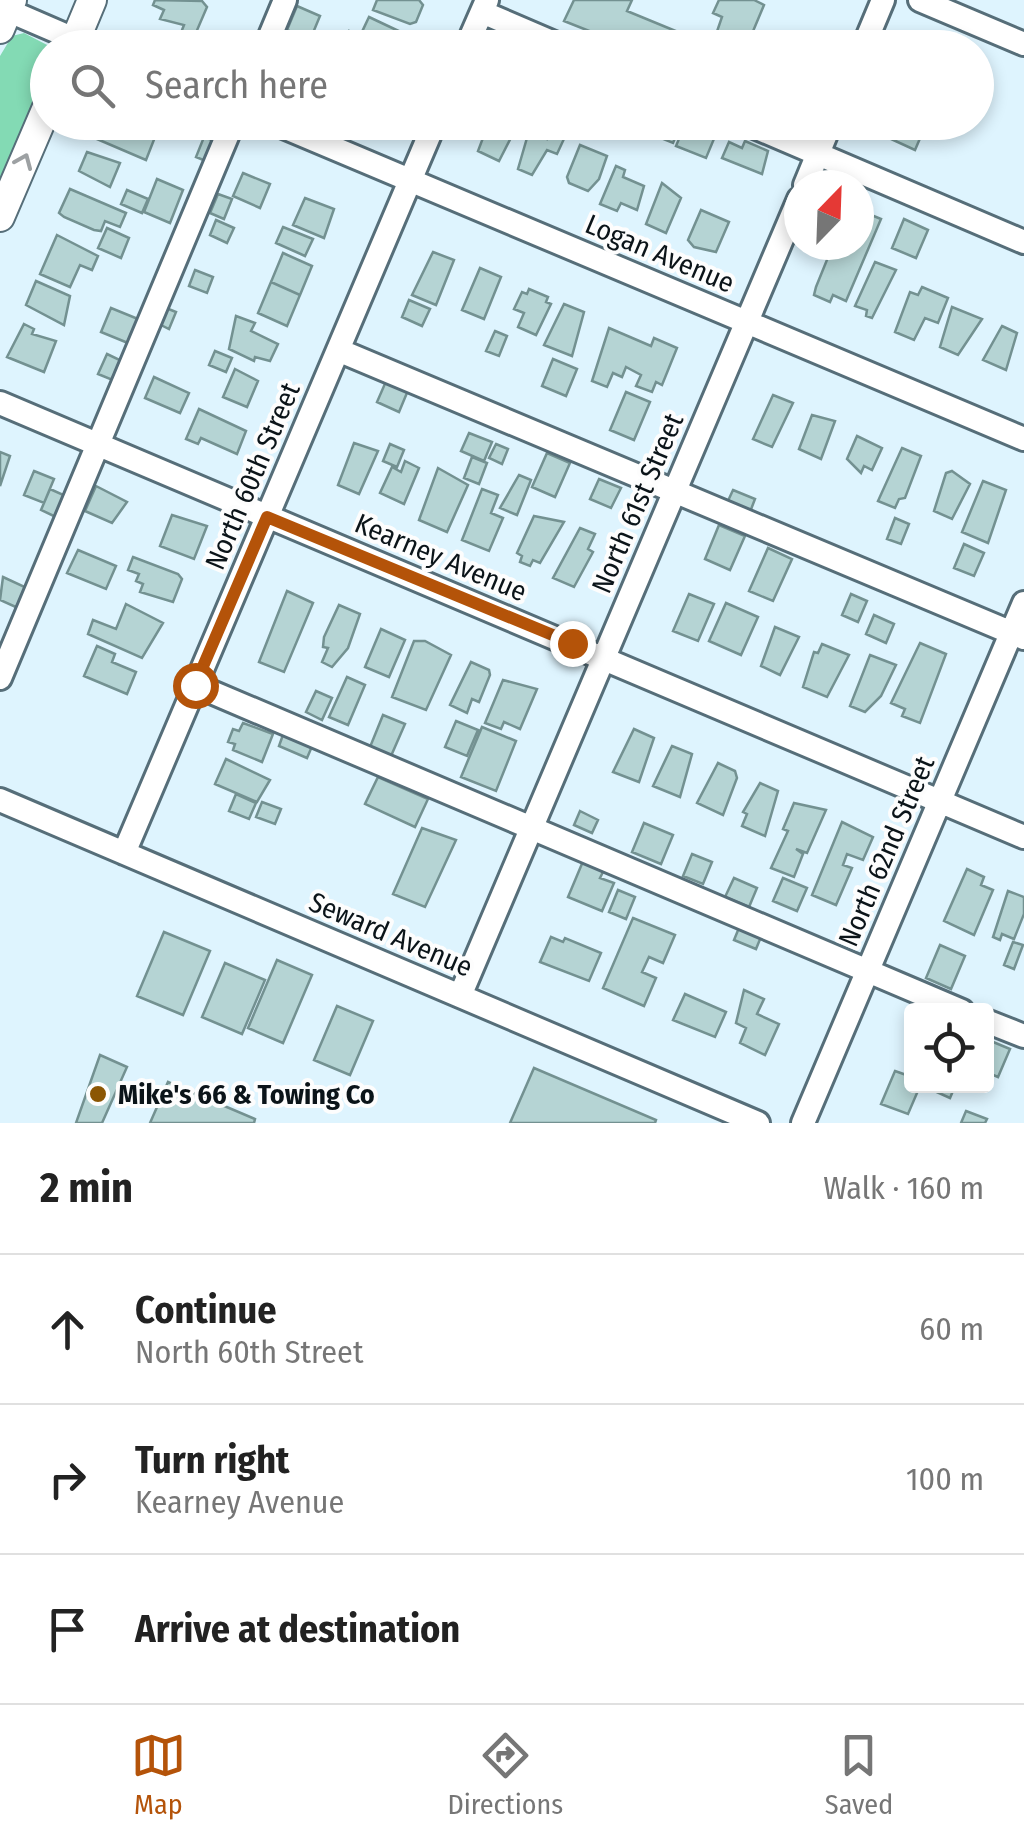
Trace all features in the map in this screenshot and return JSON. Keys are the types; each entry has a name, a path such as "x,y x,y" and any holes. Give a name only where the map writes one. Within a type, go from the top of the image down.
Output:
{"main road":[{"path":"85,30 92,0"},
{"path":"0,217 33,140"}],"street":[{"path":"273,30 286,0"},
{"path":"870,30 883,0"},
{"path":"920,0 991,30"},
{"path":"474,30 484,6 531,30"},
{"path":"5,12 46,30"},
{"path":"994,31 1024,44"},
{"path":"0,678 226,140"},
{"name":"Logan Avenue","path":"314,140 1024,439"},
{"name":"North 60th Street","path":"124,853 427,140"},
{"path":"785,140 1024,242"},
{"path":"811,170 824,140"},
{"name":"North 61st Street","path":"460,996 784,234"},
{"path":"338,350 1018,636"},
{"name":"Kearney Avenue","path":"0,403 1024,837"},
{"name":"North 62nd Street","path":"803,1123 940,801 1018,636 1024,603"},
{"path":"195,685 945,1003"},
{"name":"Seward Avenue","path":"0,800 758,1123"},
{"path":"994,1024 1024,1036"}],"green space":[{"path":"24,33 30,36 30,115 0,186 0,56 12,36"}],"building":[{"path":"155,0 202,1 207,7 197,30 182,30 184,25 160,19 164,10 153,5"},
{"path":"377,0 419,0 423,5 416,22 410,24 373,10"},
{"path":"574,0 632,0 627,11 673,30 587,30 564,21"},
{"path":"719,0 754,0 764,5 754,30 718,30 722,17 713,13"},
{"path":"297,6 320,16 314,30 287,30"},
{"path":"369,17 397,30 363,30"},
{"path":"99,140 154,140 146,160"},
{"path":"203,140 217,142 208,162 196,157"},
{"path":"482,140 510,140 499,161 478,151"},
{"path":"526,140 563,140 557,154 547,150 532,175 518,169"},
{"path":"678,140 714,140 706,158 676,146"},
{"path":"893,140 919,140 915,150"},
{"path":"745,141 768,151 762,174 722,158 729,142 742,148"},
{"path":"580,145 607,156 599,179 588,191 569,183 567,177"},
{"path":"87,152 120,163 110,187 79,171"},
{"path":"616,166 625,170 623,177 644,186 637,210 621,203 617,211 600,204"},
{"path":"243,173 270,184 260,208 233,196"},
{"path":"157,179 183,190 170,223 144,212"},
{"path":"662,183 681,198 666,233 646,224"},
{"path":"70,189 126,213 120,227 105,221 101,231 94,230 64,217 59,213"},
{"path":"127,190 148,199 142,213 121,204"},
{"path":"218,194 232,199 224,219 210,213"},
{"path":"305,198 334,209 324,238 293,225"},
{"path":"701,210 729,222 716,252 694,247 688,240"},
{"path":"874,216 881,219 874,235"},
{"path":"904,219 928,230 916,258 892,248"},
{"path":"216,220 234,228 227,243 210,235"},
{"path":"283,227 313,239 305,256 276,243"},
{"path":"107,228 129,238 121,258 98,248"},
{"path":"57,235 98,256 92,270 80,265 70,287 40,274"},
{"path":"433,252 454,260 436,305 412,295"},
{"path":"283,253 312,266 300,295 271,282"},
{"path":"827,260 864,260 846,301 833,295 830,302 814,295"},
{"path":"875,262 896,270 872,318 866,316 867,310 855,306"},
{"path":"480,268 501,277 484,319 462,310"},
{"path":"195,270 213,277 207,293 189,286"},
{"path":"36,281 70,296 64,325 26,305"},
{"path":"271,282 300,295 287,326 258,313"},
{"path":"922,287 948,298 938,323 925,318 914,340 895,332 910,292 918,295"},
{"path":"529,289 548,297 546,302 551,304 536,335 518,327 524,313 514,309 522,292 527,294"},
{"path":"409,300 430,309 422,326 402,317"},
{"path":"564,304 584,312 572,356 544,345"},
{"path":"952,307 982,319 958,355 940,347"},
{"path":"111,308 138,319 128,343 101,332"},
{"path":"166,308 176,312 169,329 159,324"},
{"path":"236,316 255,323 251,331 278,344 270,361 255,357 254,361 229,349"},
{"path":"24,324 34,329 32,334 56,341 44,372 7,357"},
{"path":"1002,326 1017,333 1006,370 983,360"},
{"path":"609,328 651,346 654,338 677,348 662,385 656,382 652,392 636,386 641,375 626,367 622,377 613,373 607,387 592,381"},
{"path":"495,331 507,336 499,356 486,351"},
{"path":"215,351 232,358 226,372 209,365"},
{"path":"107,354 124,362 115,381 98,374"},
{"path":"553,359 577,369 566,396 542,386"},
{"path":"235,369 258,381 247,407 223,397"},
{"path":"154,377 189,393 180,413 145,398"},
{"path":"387,379 409,388 399,412 377,402"},
{"path":"626,392 650,402 634,440 610,430"},
{"path":"773,395 793,403 772,447 753,439"},
{"path":"199,409 246,431 237,454 201,438 198,444 186,439"},
{"path":"812,415 835,421 821,459 799,449"},
{"path":"469,433 492,442 484,461 461,451"},
{"path":"857,436 882,448 872,470 864,466 861,473 847,459"},
{"path":"354,443 378,451 359,494 338,485"},
{"path":"390,444 404,450 397,467 383,461"},
{"path":"496,444 508,449 502,464 489,458"},
{"path":"902,448 921,456 905,498 899,499 895,508 878,501"},
{"path":"0,452 10,456 0,486"},
{"path":"547,453 570,463 555,497 532,487"},
{"path":"472,457 487,463 479,484 464,478"},
{"path":"405,461 419,468 404,504 380,493 392,467 401,472"},
{"path":"438,468 468,485 447,532 419,520"},
{"path":"34,471 54,479 44,503 24,495"},
{"path":"952,471 970,484 952,519 934,511 946,473"},
{"path":"519,475 531,480 517,515 500,508"},
{"path":"599,479 621,488 611,508 590,499"},
{"path":"983,481 1006,490 988,543 962,532"},
{"path":"96,486 127,502 112,523 85,511"},
{"path":"50,489 68,497 58,518 41,510"},
{"path":"482,489 498,495 491,513 503,518 489,551 462,540"},
{"path":"733,490 755,499 750,512 727,503"},
{"path":"172,515 207,526 194,559 160,546"},
{"path":"534,516 564,522 540,563 533,560 530,566 520,562 522,556 517,553"},
{"path":"895,518 909,524 901,544 887,539"},
{"path":"719,525 745,536 730,570 705,559"},
{"path":"580,528 595,534 588,549 593,552 574,587 553,578"},
{"path":"964,544 984,553 974,576 954,568"},
{"path":"768,548 792,559 773,601 749,591"},
{"path":"78,550 116,566 106,589 67,573"},
{"path":"133,557 178,574 182,579 173,602 140,592 143,584 136,581 139,574 128,570"},
{"path":"3,577 27,588 18,608 0,600"},
{"path":"287,591 313,603 284,672 259,662"},
{"path":"689,594 714,604 698,641 673,631"},
{"path":"851,594 867,601 858,622 842,615"},
{"path":"726,603 758,617 741,655 709,641"},
{"path":"126,604 163,623 142,658 88,634 93,620 116,629"},
{"path":"339,605 360,614 348,648 332,667 322,662 328,648 323,647 324,637"},
{"path":"874,615 894,624 886,643 866,634"},
{"path":"775,627 799,637 780,675 761,666"},
{"path":"381,629 405,640 389,677 365,667"},
{"path":"414,641 425,641 451,655 426,710 392,697"},
{"path":"920,643 946,654 920,723 902,716 905,709 891,703"},
{"path":"822,644 849,655 827,697 803,687 814,652 818,653"},
{"path":"97,646 115,654 112,662 136,672 127,694 84,676"},
{"path":"870,655 896,665 881,696 865,712 850,706"},
{"path":"471,662 489,670 490,675 479,702 472,699 467,713 450,705"},
{"path":"347,677 365,685 348,725 329,717"},
{"path":"503,680 537,689 520,729 504,722 501,729 485,723"},
{"path":"316,691 332,698 322,720 306,712"},
{"path":"383,715 405,724 391,756 370,747"},
{"path":"456,721 478,730 467,756 445,747"},
{"path":"243,723 273,734 262,762 233,750 235,744 228,742 233,729 239,731"},
{"path":"482,727 516,741 496,791 461,777"},
{"path":"634,729 654,738 639,782 613,772"},
{"path":"284,732 313,744 307,758 279,746"},
{"path":"672,746 692,754 680,797 653,786"},
{"path":"226,759 270,780 257,802 215,784"},
{"path":"718,763 735,771 737,778 723,815 697,803"},
{"path":"378,777 428,799 415,827 365,804"},
{"path":"760,783 778,791 765,836 742,826 747,814 743,812"},
{"path":"236,794 256,803 249,819 229,811"},
{"path":"262,802 281,809 275,824 256,817"},
{"path":"794,803 826,810 807,853 796,849 803,854 794,877 771,868 788,831 783,829"},
{"path":"580,811 598,820 592,833 574,825"},
{"path":"842,822 873,837 863,860 847,854 843,865 852,868 836,905 812,895"},
{"path":"644,823 673,835 661,864 632,852"},
{"path":"422,828 456,840 425,907 393,894"},
{"path":"692,854 712,862 703,884 683,876"},
{"path":"584,859 605,868 600,878 614,883 602,911 568,897"},
{"path":"967,869 984,877 981,885 993,890 974,935 944,921"},
{"path":"734,878 757,888 749,907 725,897"},
{"path":"783,878 807,888 797,911 773,901"},
{"path":"618,890 635,897 626,919 609,912"},
{"path":"1008,891 1024,897 1024,914 1014,939 1002,934 1000,940 993,937"},
{"path":"633,918 675,935 663,963 649,957 642,972 656,978 644,1006 603,988"},
{"path":"741,923 763,932 756,949 734,940"},
{"path":"164,932 210,951 183,1015 137,996"},
{"path":"551,937 563,942 565,938 601,953 589,981 540,962"},
{"path":"1013,942 1023,945 1014,969 1004,965"},
{"path":"940,945 965,956 951,989 926,978"},
{"path":"277,960 312,975 283,1043 248,1028"},
{"path":"225,963 265,980 242,1034 202,1017"},
{"path":"744,990 764,999 757,1014 779,1024 765,1055 740,1043 746,1028 736,1023"},
{"path":"685,994 726,1012 715,1037 673,1020"},
{"path":"337,1006 373,1021 350,1075 314,1060"},
{"path":"994,1042 1010,1049 998,1077 994,1075"},
{"path":"100,1055 127,1067 102,1123 76,1123"},
{"path":"534,1068 656,1120 655,1123 510,1123"},
{"path":"895,1071 904,1074 904,1093 917,1093 908,1114 881,1104"},
{"path":"168,1082 255,1119 254,1123 150,1123"},
{"path":"966,1111 987,1119 985,1123 961,1123"}],"place":[{"name":"Mike's 66 & Towing Co","path":"98,1094"}],"route":[{"path":"195,685 267,517 572,643"}]}
